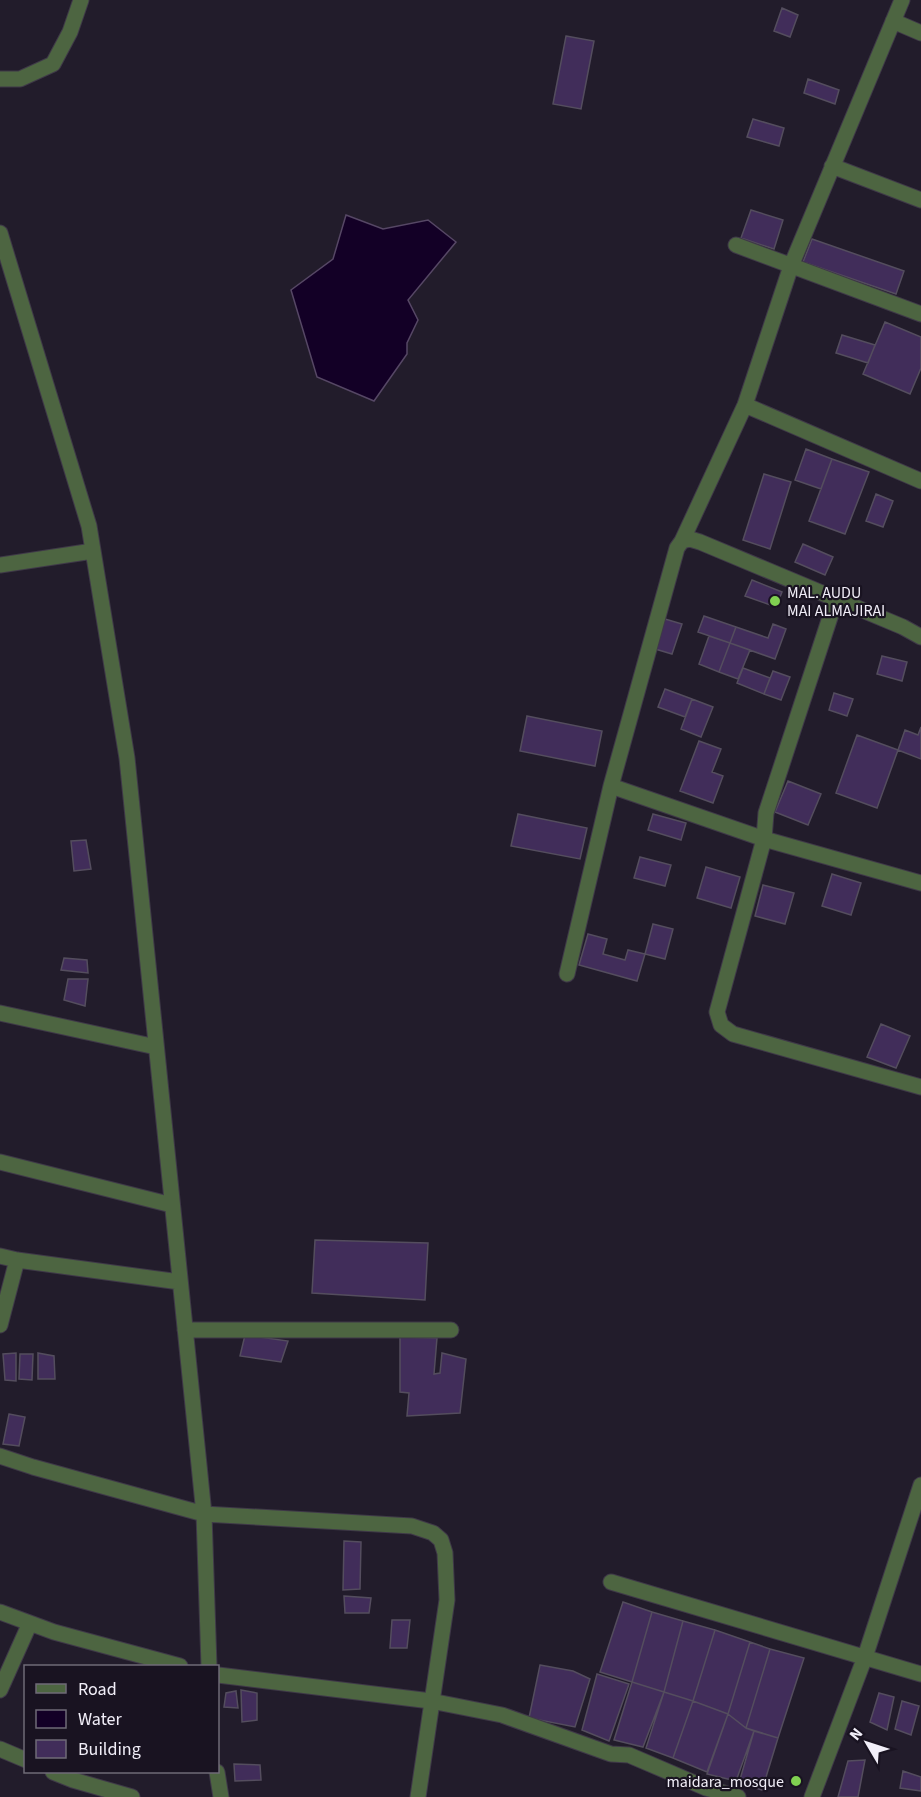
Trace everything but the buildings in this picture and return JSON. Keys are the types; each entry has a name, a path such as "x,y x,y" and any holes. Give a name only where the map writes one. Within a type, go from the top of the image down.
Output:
{"street":[{"path":"0,79 20,80 53,64 70,32 81,0"},
{"path":"567,974 611,786 677,548 745,405 791,266 902,0"},
{"path":"893,21 921,33"},
{"path":"832,166 921,200"},
{"path":"0,233 89,526 127,758 204,1514 209,1665"},
{"path":"736,245 921,314"},
{"path":"745,405 921,481"},
{"path":"682,541 690,539 700,542 921,637"},
{"path":"0,565 93,551"},
{"path":"836,599 766,813 764,839 717,1012 721,1025 733,1034 921,1087"},
{"path":"611,786 764,839 921,883"},
{"path":"0,1013 156,1047"},
{"path":"0,1162 172,1204"},
{"path":"0,1256 180,1282"},
{"path":"0,1325 17,1260"},
{"path":"185,1330 450,1330"},
{"path":"0,1456 204,1514 412,1526 433,1533 441,1539 445,1553 447,1600 418,1797"},
{"path":"812,1797 865,1657 921,1485"},
{"path":"611,1582 921,1674"},
{"path":"0,1612 54,1632 176,1665"},
{"path":"0,1690 30,1623"},
{"path":"219,1675 431,1701 502,1716 611,1754 629,1755 706,1788 738,1797"},
{"path":"0,1749 24,1759"},
{"path":"56,1773 132,1797"},
{"path":"217,1773 221,1797"}],"water":[{"path":"346,215 383,229 428,220 456,242 408,300 418,320 407,343 407,354 374,401 317,377 291,290 333,259"}],"place":[{"name":"MAL. AUDU MAI ALMAJIRAI","path":"775,601"},
{"name":"maidara_mosque","path":"796,1781"}]}
